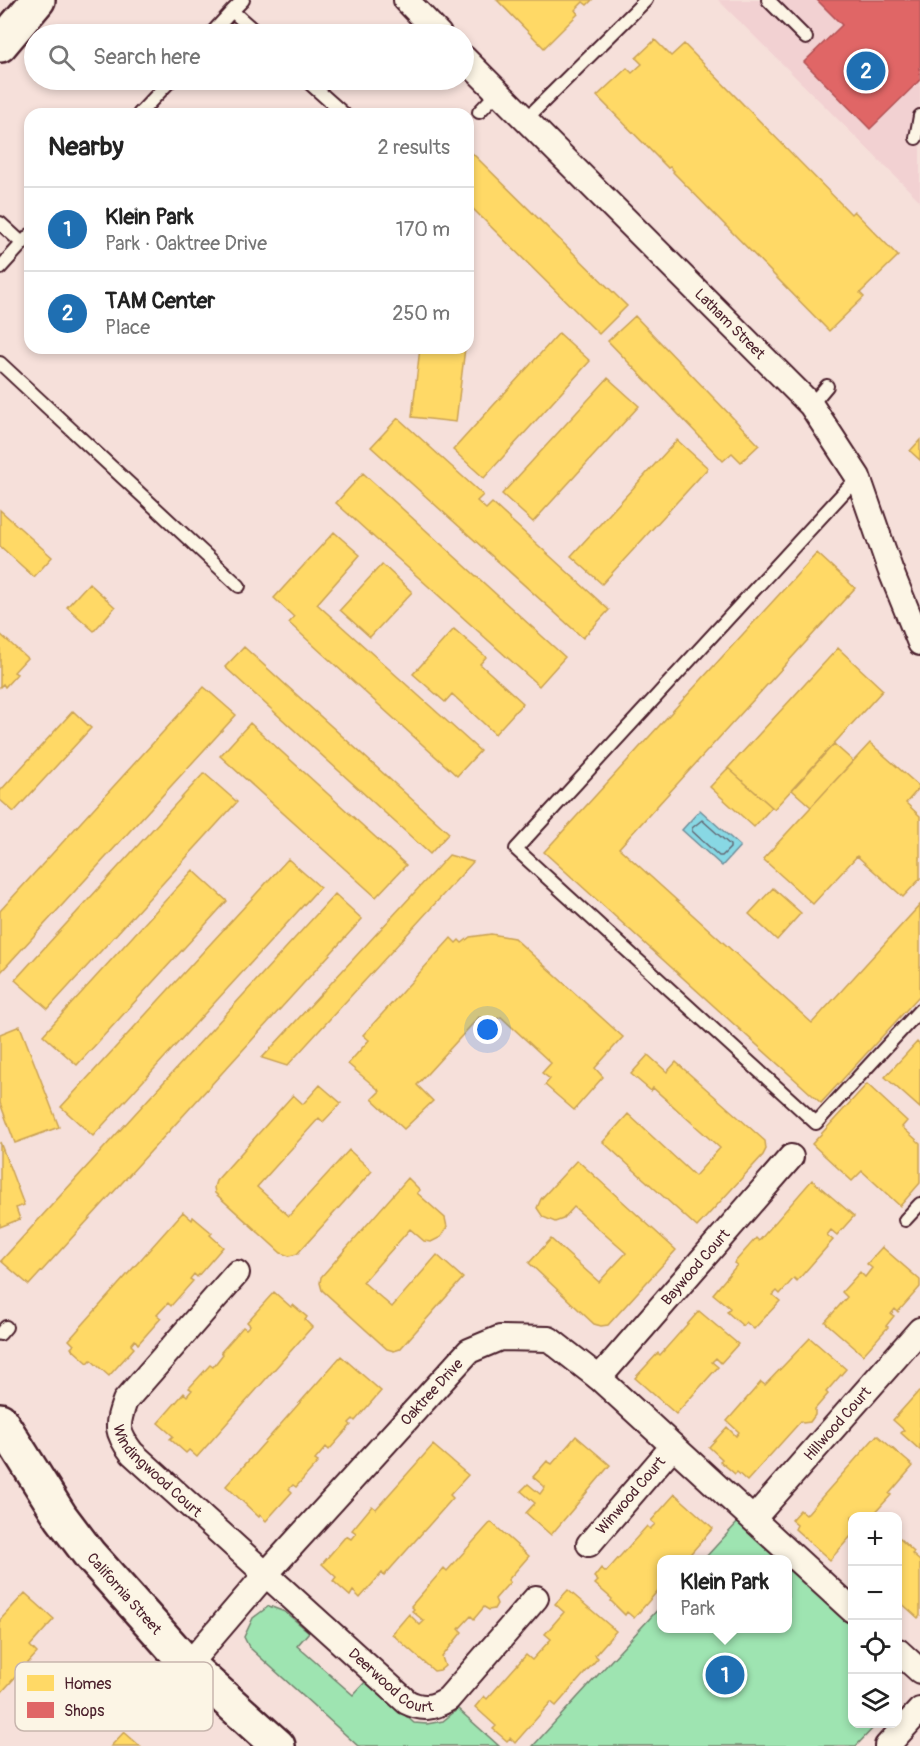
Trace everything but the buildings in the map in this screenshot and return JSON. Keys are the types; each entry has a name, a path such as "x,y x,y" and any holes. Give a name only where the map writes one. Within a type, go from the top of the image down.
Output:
{"main road":[{"path":"0,45 38,0"},
{"name":"California Street","path":"0,1420 61,1517 119,1588 185,1662"},
{"name":"California Street","path":"213,1688 278,1746"}],"street":[{"path":"406,0 429,24"},
{"name":"Latham Street","path":"474,68 811,405 858,477 890,569 920,644"},
{"name":"Baywood Court","path":"599,1378 791,1157"},
{"name":"Windingwood Court","path":"237,1273 125,1401 119,1417 118,1429 122,1440 132,1453 265,1575"},
{"name":"Hillwood Court","path":"754,1518 920,1330"},
{"name":"Oaktree Drive","path":"191,1662 265,1575 469,1351 500,1338 549,1340 599,1378 848,1606"},
{"name":"Winwood Court","path":"589,1544 673,1446"},
{"name":"Deerwood Court","path":"265,1575 407,1701 426,1708 436,1707 448,1699 536,1598"},
{"path":"902,1655 920,1671"},
{"path":"886,1746 920,1710"}],"lane":[{"path":"220,24 243,0"},
{"path":"526,119 646,0"},
{"path":"768,0 806,38"},
{"path":"232,11 247,24"},
{"path":"145,108 162,90"},
{"path":"317,90 337,108"},
{"path":"479,112 498,92"},
{"path":"916,138 920,116"},
{"path":"0,223 24,238"},
{"path":"0,268 24,241"},
{"path":"0,363 239,586"},
{"path":"811,405 827,386"},
{"path":"858,477 516,849 816,1123 920,1010"},
{"path":"905,1220 920,1204"}],"shaded area":[{"path":"718,0 920,0 920,201"}],"green space":[{"path":"738,1522 775,1555 708,1555"},
{"path":"792,1572 848,1622 848,1728 873,1728 856,1746 533,1746 657,1610 657,1633 792,1633"},
{"path":"269,1606 285,1612 309,1632 297,1646 353,1695 366,1681 414,1723 427,1724 443,1721 458,1709 499,1746 358,1746 249,1647 244,1637 253,1618"}],"water":[{"path":"700,810 740,846 722,866 682,830"}],"place":[{"name":"TAM Center","path":"866,71"},
{"name":"Klein Park","path":"725,1675"}]}
